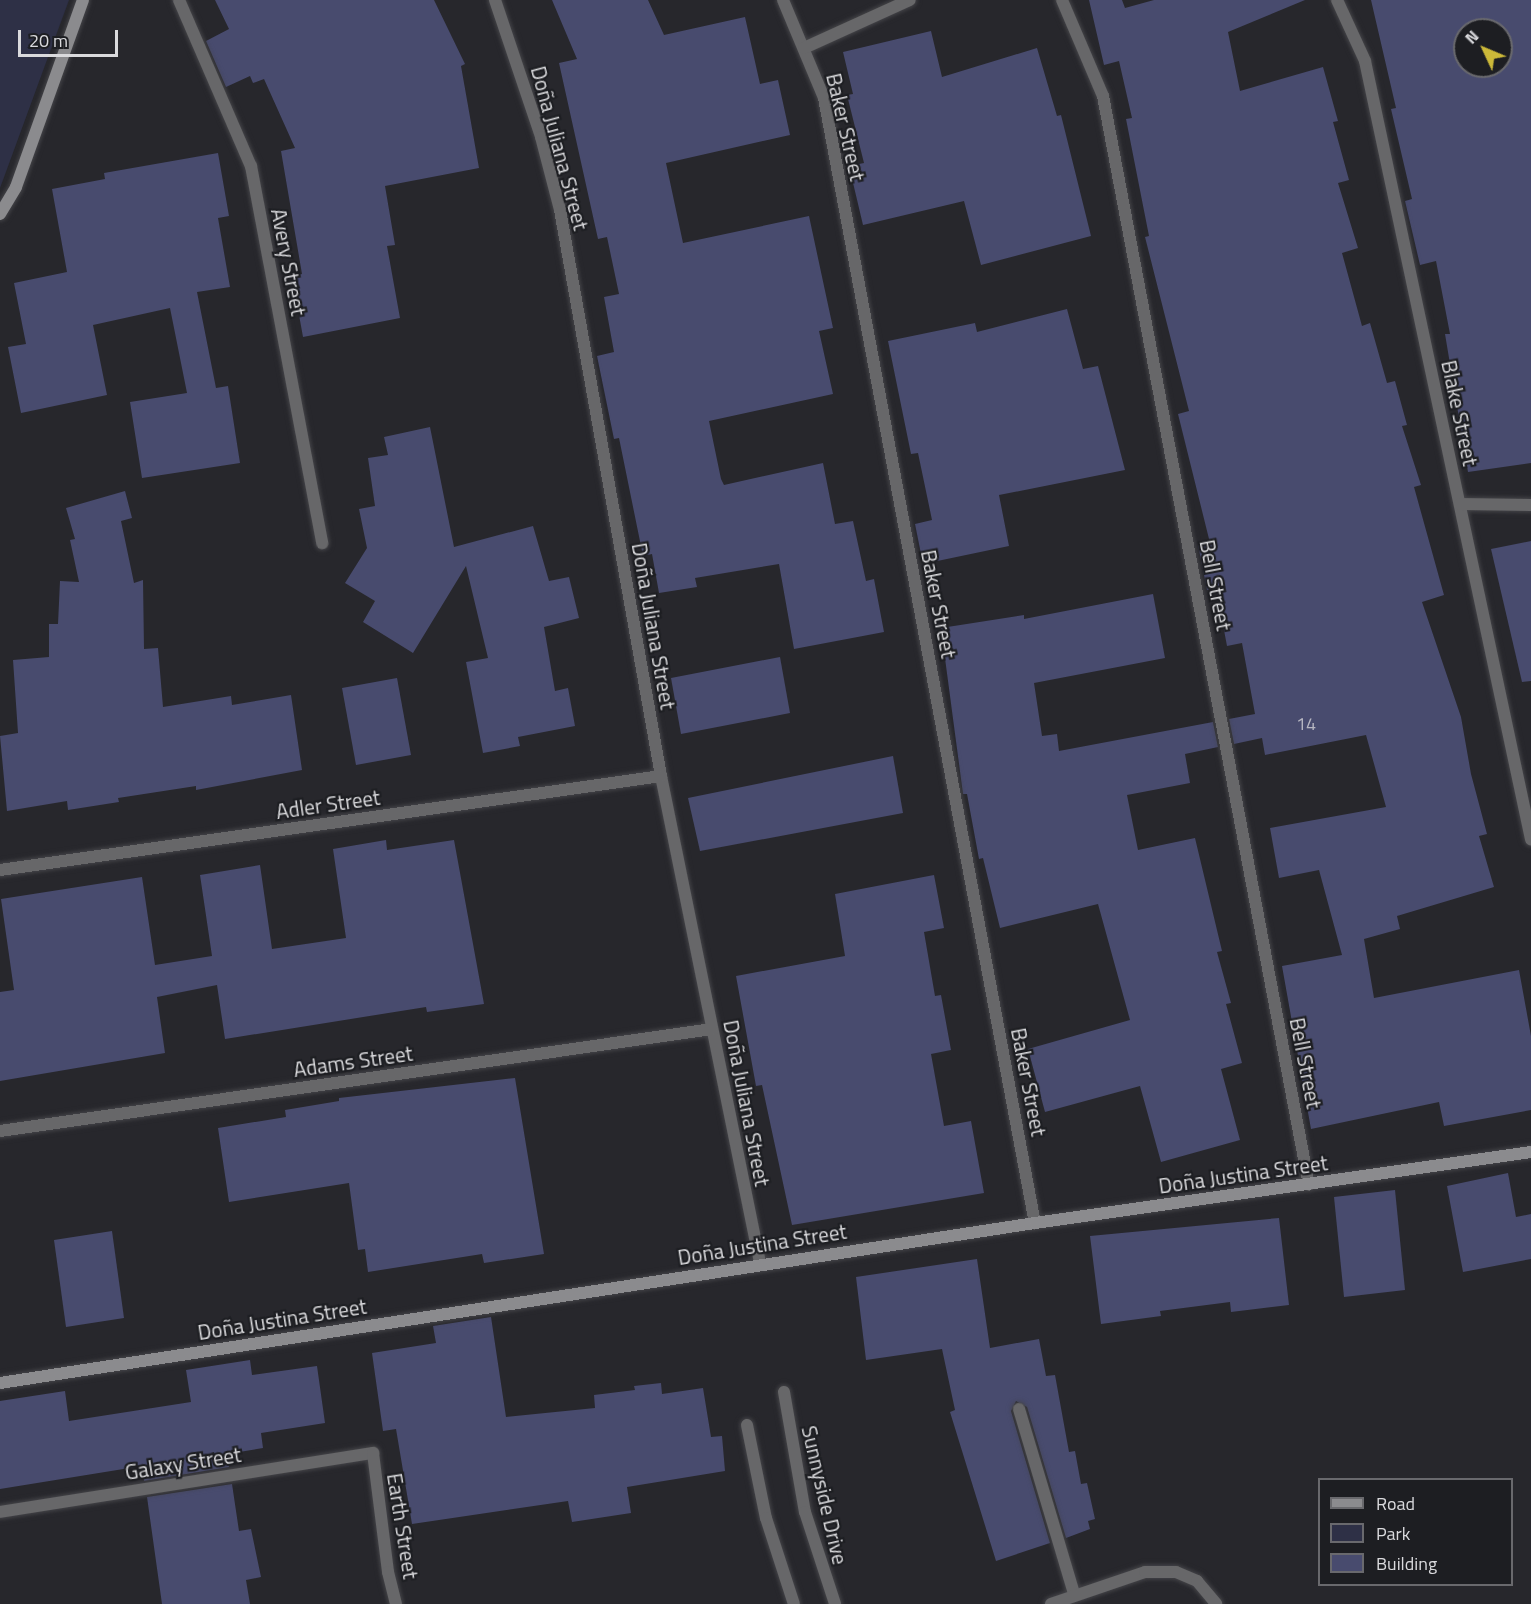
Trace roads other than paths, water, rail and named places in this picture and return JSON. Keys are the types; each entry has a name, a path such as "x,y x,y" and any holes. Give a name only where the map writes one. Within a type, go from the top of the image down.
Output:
{"street":[{"path":"0,214 16,187 83,0"},
{"name":"Avery Street","path":"179,0 251,166 322,543"},
{"name":"Doña Juliana Street","path":"495,0 541,137 560,210 661,776 760,1264"},
{"name":"Baker Street","path":"783,0 824,98 1035,1222"},
{"path":"804,48 910,0"},
{"name":"Bell Street","path":"1062,0 1103,96 1309,1185"},
{"name":"Blake Street","path":"1337,0 1365,62 1531,839"},
{"path":"1460,504 1531,505"},
{"name":"Adler Street","path":"0,870 661,776"},
{"name":"Adams Street","path":"0,1131 712,1029"},
{"name":"Doña Justina Street","path":"0,1383 1035,1222 1531,1152"},
{"name":"Sunnyside Drive","path":"784,1392 805,1512 835,1604"},
{"path":"1019,1409 1074,1594"},
{"path":"747,1425 766,1518 794,1604"},
{"name":"Galaxy Street","path":"0,1512 373,1453"},
{"name":"Earth Street","path":"373,1453 388,1572 396,1604"},
{"path":"1051,1604 1074,1594 1145,1572 1176,1572 1197,1581 1216,1604"}]}
